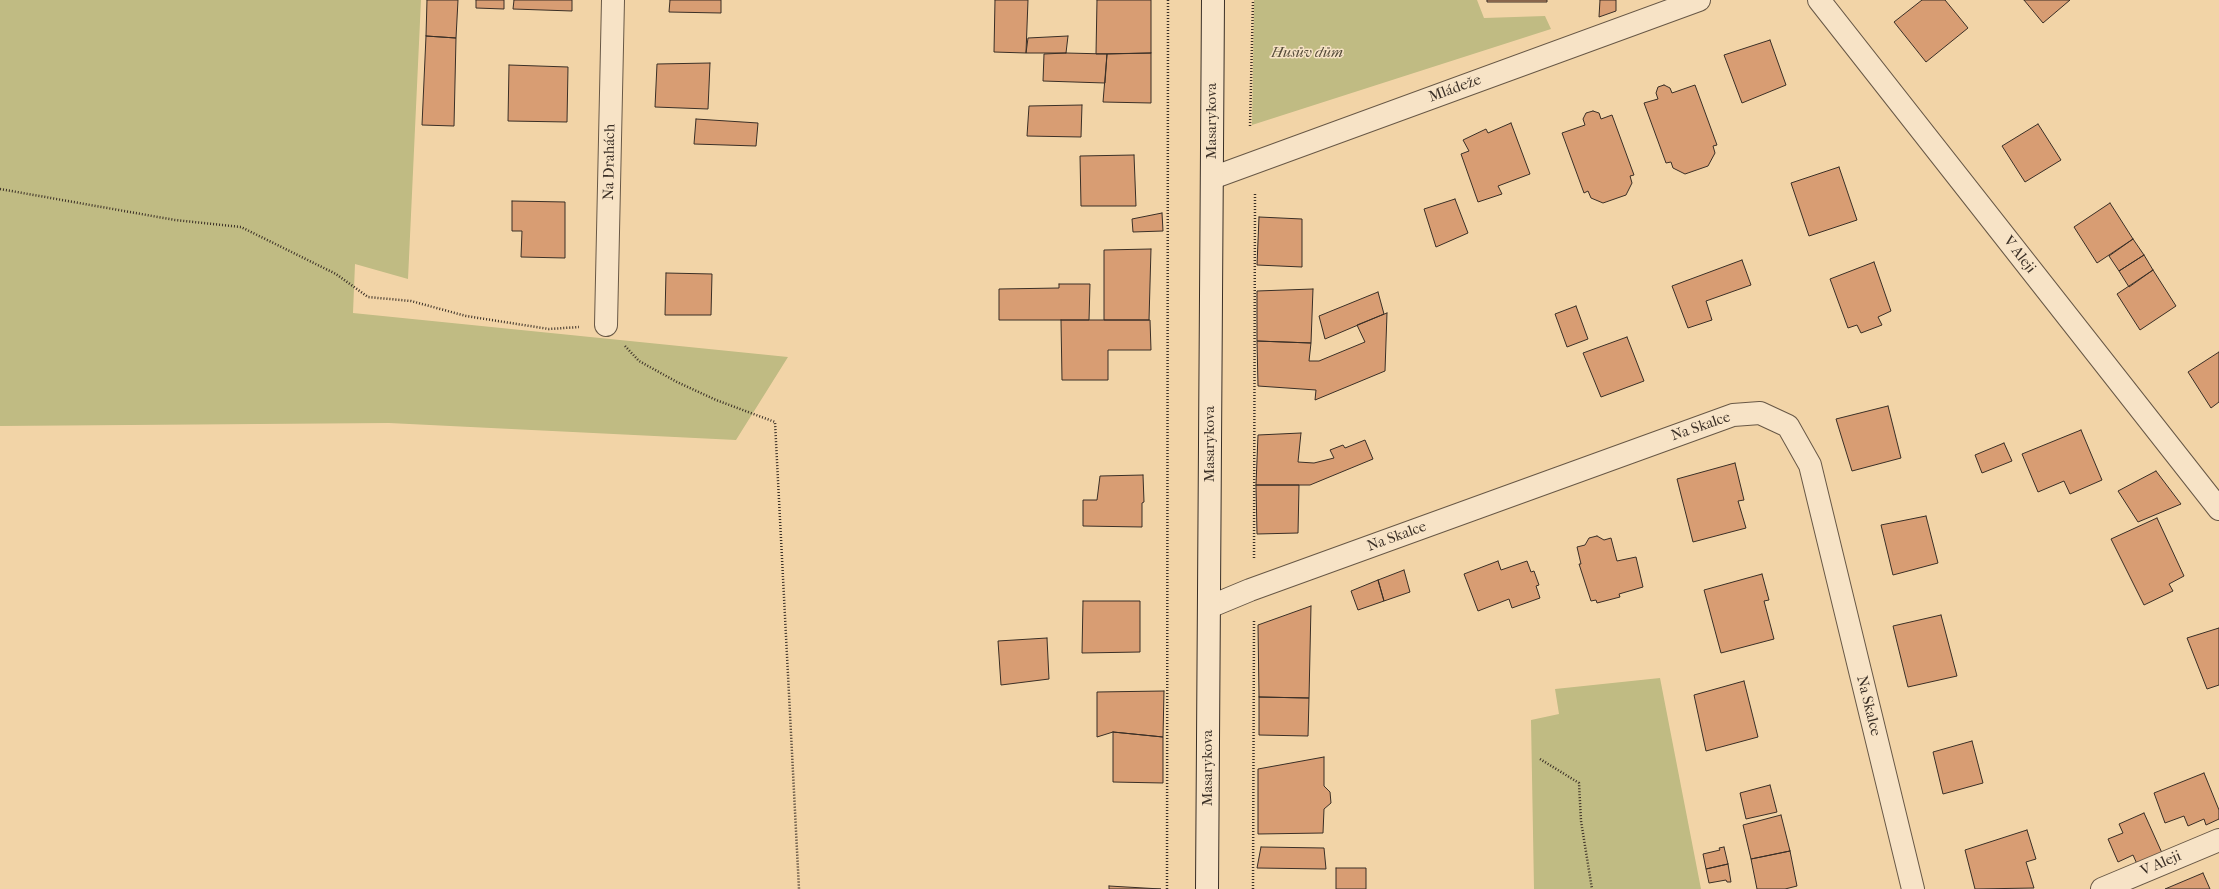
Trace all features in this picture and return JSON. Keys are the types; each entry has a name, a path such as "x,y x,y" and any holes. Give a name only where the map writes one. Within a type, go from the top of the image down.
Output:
{"street":[{"name":"Na Drahách","path":"606,325 613,0"},
{"name":"Masarykova","path":"1207,889 1213,0"},
{"name":"Mládeže","path":"1212,178 1699,0"},
{"name":"V Aleji","path":"1819,0 2219,509"},
{"name":"Na Skalce","path":"1209,607 1269,583 1734,415 1760,413 1788,426 1810,465 1913,889"},
{"name":"V Aleji","path":"2102,889 2219,840"}],"path":[{"path":"1167,889 1168,0"},
{"path":"1250,126 1253,0"},
{"path":"1254,566 1255,185"},
{"path":"0,189 175,220 240,227 336,274 368,297 411,301 466,316 549,329 606,325 639,361 677,382 716,400 775,422 798,889"},
{"path":"1253,889 1254,617"},
{"path":"1540,759 1579,783 1581,821 1592,889"}],"green space":[{"path":"0,0 421,0 408,279 355,264 353,313 788,357 736,440 389,423 0,426"},
{"name":"Husův dům","path":"1254,0 1477,0 1484,18 1545,16 1551,29 1252,125"},
{"path":"1660,678 1701,889 1534,889 1531,720 1559,714 1555,689"}],"building":[{"path":"427,0 458,0 456,38 426,36"},
{"path":"476,0 504,0 504,9 476,8"},
{"path":"514,0 572,0 572,11 513,9"},
{"path":"670,0 721,0 721,13 669,12"},
{"path":"995,0 1028,0 1026,53 994,52"},
{"path":"1097,0 1151,0 1151,53 1096,54"},
{"path":"1487,0 1547,0 1547,2 1487,2"},
{"path":"1600,0 1616,0 1616,11 1599,17"},
{"path":"1922,0 1945,0 1968,28 1926,62 1894,22"},
{"path":"2024,0 2070,0 2043,23"},
{"path":"426,36 456,38 454,126 422,125"},
{"path":"1068,36 1066,53 1026,53 1028,38"},
{"path":"1770,40 1786,85 1742,103 1724,55"},
{"path":"1151,53 1151,103 1103,102 1107,54"},
{"path":"1044,54 1107,54 1105,83 1043,81"},
{"path":"710,63 708,109 655,107 657,64"},
{"path":"509,65 568,67 567,122 508,121"},
{"path":"1664,85 1670,88 1672,93 1695,85 1717,145 1713,146 1715,153 1708,166 1685,174 1673,168 1671,162 1666,163 1644,103 1658,99 1656,93 1658,87"},
{"path":"1082,105 1081,137 1027,136 1029,106"},
{"path":"1593,111 1599,113 1601,119 1612,115 1634,175 1630,176 1632,183 1626,195 1603,203 1591,198 1588,191 1584,193 1562,133 1585,125 1583,119 1586,113"},
{"path":"696,119 758,123 756,146 694,144"},
{"path":"1511,123 1530,174 1498,186 1502,194 1478,202 1461,154 1469,151 1463,140 1486,129 1488,133"},
{"path":"2038,124 2061,160 2025,182 2002,146"},
{"path":"1134,155 1136,206 1081,206 1080,156"},
{"path":"1839,167 1857,220 1809,236 1791,183"},
{"path":"1455,199 1468,233 1436,247 1424,209"},
{"path":"512,201 565,202 565,258 521,257 522,231 512,231"},
{"path":"2110,203 2133,239 2097,263 2074,227"},
{"path":"1162,213 1163,231 1133,232 1132,219"},
{"path":"1259,217 1302,219 1302,267 1257,265"},
{"path":"2133,239 2144,255 2119,271 2109,256"},
{"path":"1151,249 1149,320 1104,320 1104,250"},
{"path":"2144,255 2153,270 2129,287 2119,271"},
{"path":"1742,260 1751,285 1706,301 1712,320 1688,328 1672,286"},
{"path":"1874,262 1891,311 1878,317 1882,325 1861,333 1857,325 1848,328 1830,279"},
{"path":"2153,270 2176,306 2140,330 2117,294"},
{"path":"666,273 712,274 711,315 665,315"},
{"path":"1059,284 1090,284 1089,320 999,320 999,289 1059,288"},
{"path":"1313,289 1311,343 1257,341 1257,291"},
{"path":"1378,292 1384,314 1325,339 1319,316"},
{"path":"1576,306 1588,339 1567,347 1555,314"},
{"path":"1387,313 1385,371 1315,400 1316,390 1258,386 1257,341 1311,343 1309,361 1319,361 1365,342 1357,325"},
{"path":"1061,320 1150,320 1151,350 1108,350 1108,380 1062,380"},
{"path":"1627,337 1644,381 1601,397 1583,353"},
{"path":"2219,352 2219,402 2211,408 2188,372"},
{"path":"1888,406 1901,458 1852,471 1836,419"},
{"path":"2081,430 2102,480 2070,494 2064,481 2038,492 2022,454"},
{"path":"1301,433 1298,462 1314,463 1334,458 1330,450 1343,445 1345,448 1365,440 1373,459 1310,485 1256,485 1258,435"},
{"path":"2004,443 2012,461 1982,473 1975,455"},
{"path":"1735,463 1744,500 1738,501 1746,528 1693,542 1677,479"},
{"path":"2156,471 2181,504 2138,522 2118,491"},
{"path":"1143,475 1144,502 1142,503 1142,527 1083,526 1083,500 1097,500 1100,476"},
{"path":"1256,485 1299,485 1298,533 1257,534"},
{"path":"1926,516 1938,563 1893,575 1881,525"},
{"path":"2157,518 2184,576 2169,584 2173,591 2144,605 2111,539"},
{"path":"1597,536 1604,540 1611,538 1617,561 1636,557 1643,587 1619,594 1620,597 1597,603 1596,600 1591,601 1579,564 1581,564 1577,547 1585,545 1589,538"},
{"path":"1498,561 1501,570 1527,561 1531,572 1534,571 1539,585 1536,586 1540,598 1512,608 1509,599 1478,611 1464,574"},
{"path":"1404,570 1410,592 1384,601 1378,580"},
{"path":"1762,574 1769,600 1764,601 1774,639 1721,653 1704,590"},
{"path":"1378,580 1384,601 1358,610 1351,591"},
{"path":"1083,601 1140,601 1140,652 1082,653"},
{"path":"1311,606 1309,698 1259,697 1258,625"},
{"path":"1941,615 1957,676 1908,687 1893,626"},
{"path":"2219,628 2219,685 2207,689 2187,638"},
{"path":"1047,638 1049,679 1001,685 998,641"},
{"path":"1744,681 1758,737 1706,751 1694,695"},
{"path":"1164,691 1163,737 1113,732 1097,737 1097,692"},
{"path":"1259,697 1309,698 1308,736 1259,735"},
{"path":"1113,732 1163,737 1163,783 1113,782"},
{"path":"1972,741 1983,783 1943,794 1933,752"},
{"path":"1324,757 1324,786 1330,792 1331,803 1324,809 1323,833 1258,834 1258,769"},
{"path":"2204,773 2219,810 2219,819 2206,825 2204,819 2188,826 2184,816 2165,823 2154,793"},
{"path":"1770,785 1777,812 1746,819 1740,793"},
{"path":"2144,813 2162,853 2137,864 2133,855 2118,862 2108,839 2123,833 2119,824"},
{"path":"1781,815 1790,851 1751,859 1743,825"},
{"path":"2027,830 2036,859 2026,862 2034,888 1975,889 1965,850"},
{"path":"1261,847 1324,848 1326,869 1257,868"},
{"path":"1724,847 1728,864 1706,869 1703,854 1720,850 1719,848"},
{"path":"1790,851 1797,886 1785,889 1757,889 1751,859"},
{"path":"1728,864 1731,882 1727,882 1726,880 1709,883 1706,869"},
{"path":"1336,868 1366,868 1366,889 1336,889"},
{"path":"2203,873 2210,889 2165,889"},
{"path":"1109,886 1161,889 1109,889"}]}
